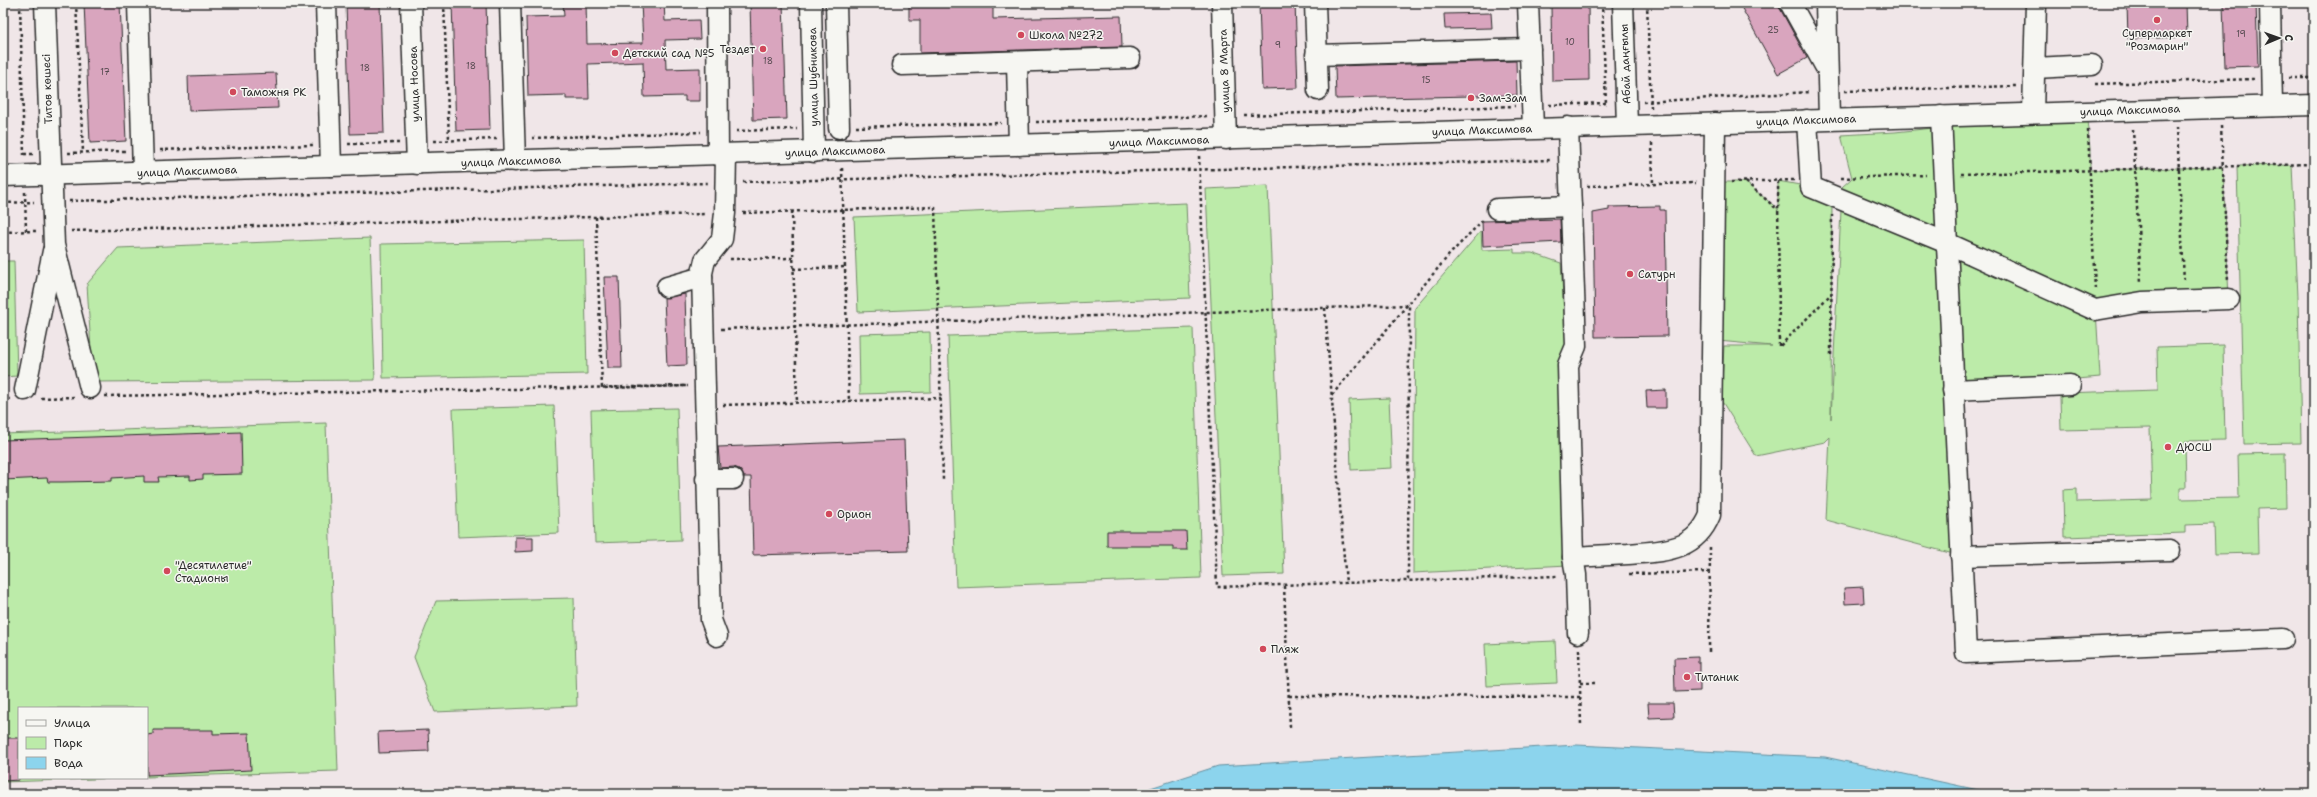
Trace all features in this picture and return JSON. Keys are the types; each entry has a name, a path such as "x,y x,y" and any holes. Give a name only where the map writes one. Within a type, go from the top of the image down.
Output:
{"street":[{"name":"Титов көшесі","path":"45,3 50,175 54,238"},
{"path":"138,3 143,172"},
{"path":"326,3 331,166"},
{"name":"улица Носова","path":"412,3 416,164"},
{"path":"510,3 515,161"},
{"path":"717,3 717,132 726,182 725,213 722,239 704,269 706,479 711,620 717,636"},
{"path":"800,3 804,129"},
{"name":"улица Шубникова","path":"811,3 814,152"},
{"path":"836,3 839,128"},
{"name":"улица 8 Марта","path":"1222,3 1226,139"},
{"path":"1314,3 1318,90"},
{"path":"1528,3 1533,128"},
{"name":"Абай даңғылы","path":"1623,3 1627,125"},
{"path":"1790,3 1827,68"},
{"path":"1826,3 1829,118"},
{"path":"2033,113 2036,3"},
{"path":"2270,3 2272,106"},
{"path":"1316,55 1530,49"},
{"path":"902,65 1130,58"},
{"path":"1017,62 1019,145"},
{"path":"2034,77 2091,75"},
{"name":"улица Максимова","path":"3,176 1226,139 1807,120 1829,118 2314,105"},
{"path":"1940,116 1966,653 2283,639"},
{"path":"1807,120 1811,186 1947,243 2095,310 2142,302 2229,299"},
{"path":"1575,566 1671,550 1693,539 1706,524 1710,515 1715,123"},
{"path":"1568,127 1576,346 1568,366 1578,633"},
{"path":"1497,210 1571,206"},
{"path":"54,238 90,394"},
{"path":"25,396 54,238"},
{"path":"667,287 704,269"},
{"path":"1953,390 2070,385"},
{"path":"706,479 733,479"},
{"path":"1961,556 2170,550"}],"path":[{"path":"20,3 26,232"},
{"path":"76,3 83,152"},
{"path":"444,3 449,141"},
{"path":"1602,3 1606,104"},
{"path":"1648,3 1654,184"},
{"path":"2091,75 2271,79 2314,78"},
{"path":"839,128 1606,104 2034,77"},
{"path":"2220,108 2229,299"},
{"path":"2176,109 2185,300"},
{"path":"2132,110 2142,302"},
{"path":"2086,112 2090,148 2095,310"},
{"path":"24,154 804,129"},
{"path":"1198,139 1217,588 1408,582 1575,566"},
{"path":"841,151 849,401"},
{"path":"3,203 1569,160"},
{"path":"1778,181 1779,347 1832,293"},
{"path":"1746,182 1778,210"},
{"path":"1831,355 1832,196"},
{"path":"3,232 26,232 54,238 596,217 935,207 943,480"},
{"path":"1332,395 1409,305 1449,255 1485,218 1497,210"},
{"path":"792,211 797,403"},
{"path":"596,217 602,388 704,386"},
{"path":"704,269 793,258"},
{"path":"793,269 845,267"},
{"path":"1408,582 1409,305"},
{"path":"705,329 1409,305"},
{"path":"1325,308 1346,584"},
{"path":"3,399 25,396 90,394 704,386"},
{"path":"705,406 940,398"},
{"path":"1709,652 1710,543"},
{"path":"1623,574 1710,572"},
{"path":"1284,586 1290,727"},
{"path":"1578,633 1581,726"},
{"path":"1580,683 1596,683"},
{"path":"1289,696 1580,697"}],"green space":[{"path":"2086,112 2090,148 2090,170 2223,167 2229,299 2096,310 2100,377 1954,390 1961,556 1826,520 1830,437 1825,442 1756,456 1721,400 1724,346 1772,346 1718,341 1714,182 1745,182 1778,209 1778,181 1811,187 1832,196 1852,178 1841,135 1895,132","holes":["1842,189 1831,418 1832,196"]},
{"path":"2292,165 2298,297 2301,443 2244,444 2237,166"},
{"path":"1268,186 1284,574 1223,576 1206,189"},
{"path":"1186,203 1190,298 858,312 854,217"},
{"path":"1481,231 1482,250 1514,249 1514,253 1532,253 1561,263 1566,345 1568,565 1413,573 1415,308"},
{"path":"370,238 375,380 93,382 87,284 118,248"},
{"path":"584,240 587,374 383,378 381,244"},
{"path":"3,261 14,261 17,376 3,377"},
{"path":"1193,328 1201,578 956,587 948,336"},
{"path":"930,332 931,392 860,394 859,334"},
{"name":"ДЮСШ","path":"2223,345 2225,440 2185,441 2186,488 2180,488 2180,499 2239,498 2238,454 2285,453 2286,508 2257,509 2258,553 2215,554 2214,524 2185,525 2185,533 2064,537 2063,490 2077,489 2077,502 2152,500 2150,428 2061,430 2060,397 2062,397 2062,393 2158,390 2157,347"},
{"path":"1389,398 1392,468 1351,470 1349,400"},
{"path":"554,406 559,533 458,537 453,409"},
{"path":"677,408 681,540 595,543 591,410"},
{"name":"\"Десятилетие\" Стадионы","path":"326,423 338,771 148,777 148,707 18,707 18,779 94,779 3,782 3,434"},
{"path":"574,598 577,706 435,712 414,657 436,601"},
{"path":"1555,641 1557,683 1487,686 1485,644"}],"water":[{"path":"1577,745 1825,757 1997,794 1132,794 1218,766"}],"building":[{"path":"84,3 120,3 126,141 90,143"},
{"path":"346,3 380,3 384,133 350,134"},
{"path":"452,3 486,3 490,130 456,131"},
{"path":"563,3 586,3 587,44 643,43 641,3 664,3 665,21 699,20 700,39 665,40 666,69 700,68 700,101 685,101 685,96 644,97 643,62 588,64 589,99 566,99 566,95 528,96 526,17 564,16"},
{"path":"750,3 783,3 787,119 753,120"},
{"name":"Школа №272","path":"909,3 993,3 993,19 1121,16 1122,47 920,53 920,20 909,20"},
{"path":"1259,3 1295,3 1298,88 1262,89"},
{"path":"1551,3 1588,3 1589,80 1552,81"},
{"path":"1739,3 1777,3 1807,58 1778,74"},
{"name":"Супермаркет \"Розмарин\"","path":"2127,3 2186,3 2187,37 2128,39"},
{"path":"2223,3 2256,3 2258,66 2225,67"},
{"path":"1491,13 1492,28 1445,29 1444,14"},
{"path":"1516,61 1517,95 1336,99 1335,66"},
{"name":"Таможня РК","path":"276,73 278,108 189,111 188,76"},
{"name":"Сатурн","path":"1660,206 1660,210 1665,210 1667,336 1595,337 1593,213 1609,210 1609,207"},
{"path":"1560,219 1561,242 1483,246 1482,221"},
{"path":"604,277 619,277 622,368 608,368"},
{"path":"685,294 687,365 667,366 664,298"},
{"path":"1666,390 1666,408 1647,408 1646,391"},
{"path":"241,432 242,474 203,475 203,479 190,480 190,476 158,477 159,482 144,482 144,476 112,478 112,481 48,482 47,478 3,480 3,440"},
{"name":"Орион","path":"904,440 908,551 753,555 751,477 744,477 739,469 734,467 720,468 718,447"},
{"path":"1107,531 1186,531 1187,550 1173,550 1173,546 1107,546"},
{"path":"515,537 533,537 533,551 515,552"},
{"path":"1863,587 1864,603 1845,604 1844,588"},
{"name":"Титаник","path":"1698,657 1698,663 1700,663 1700,691 1675,692 1674,658"},
{"path":"1648,703 1673,703 1674,717 1649,718"},
{"path":"153,730 213,730 213,734 249,733 251,770 148,775 148,735 153,734"},
{"path":"428,730 429,751 379,753 378,732"},
{"path":"3,738 18,738 19,780 3,781"}],"place":[{"name":"Супермаркет \"Розмарин\"","path":"2157,20"},
{"name":"Школа №272","path":"1021,35"},
{"name":"Тездет","path":"763,49"},
{"name":"Детский сад №5","path":"615,53"},
{"name":"Таможня РК","path":"233,92"},
{"name":"Зам-Зам","path":"1471,98"},
{"name":"Сатурн","path":"1630,274"},
{"name":"ДЮСШ","path":"2168,447"},
{"name":"Орион","path":"829,514"},
{"name":"\"Десятилетие\" Стадионы","path":"167,571"},
{"name":"Пляж","path":"1263,649"},
{"name":"Титаник","path":"1687,677"}]}
